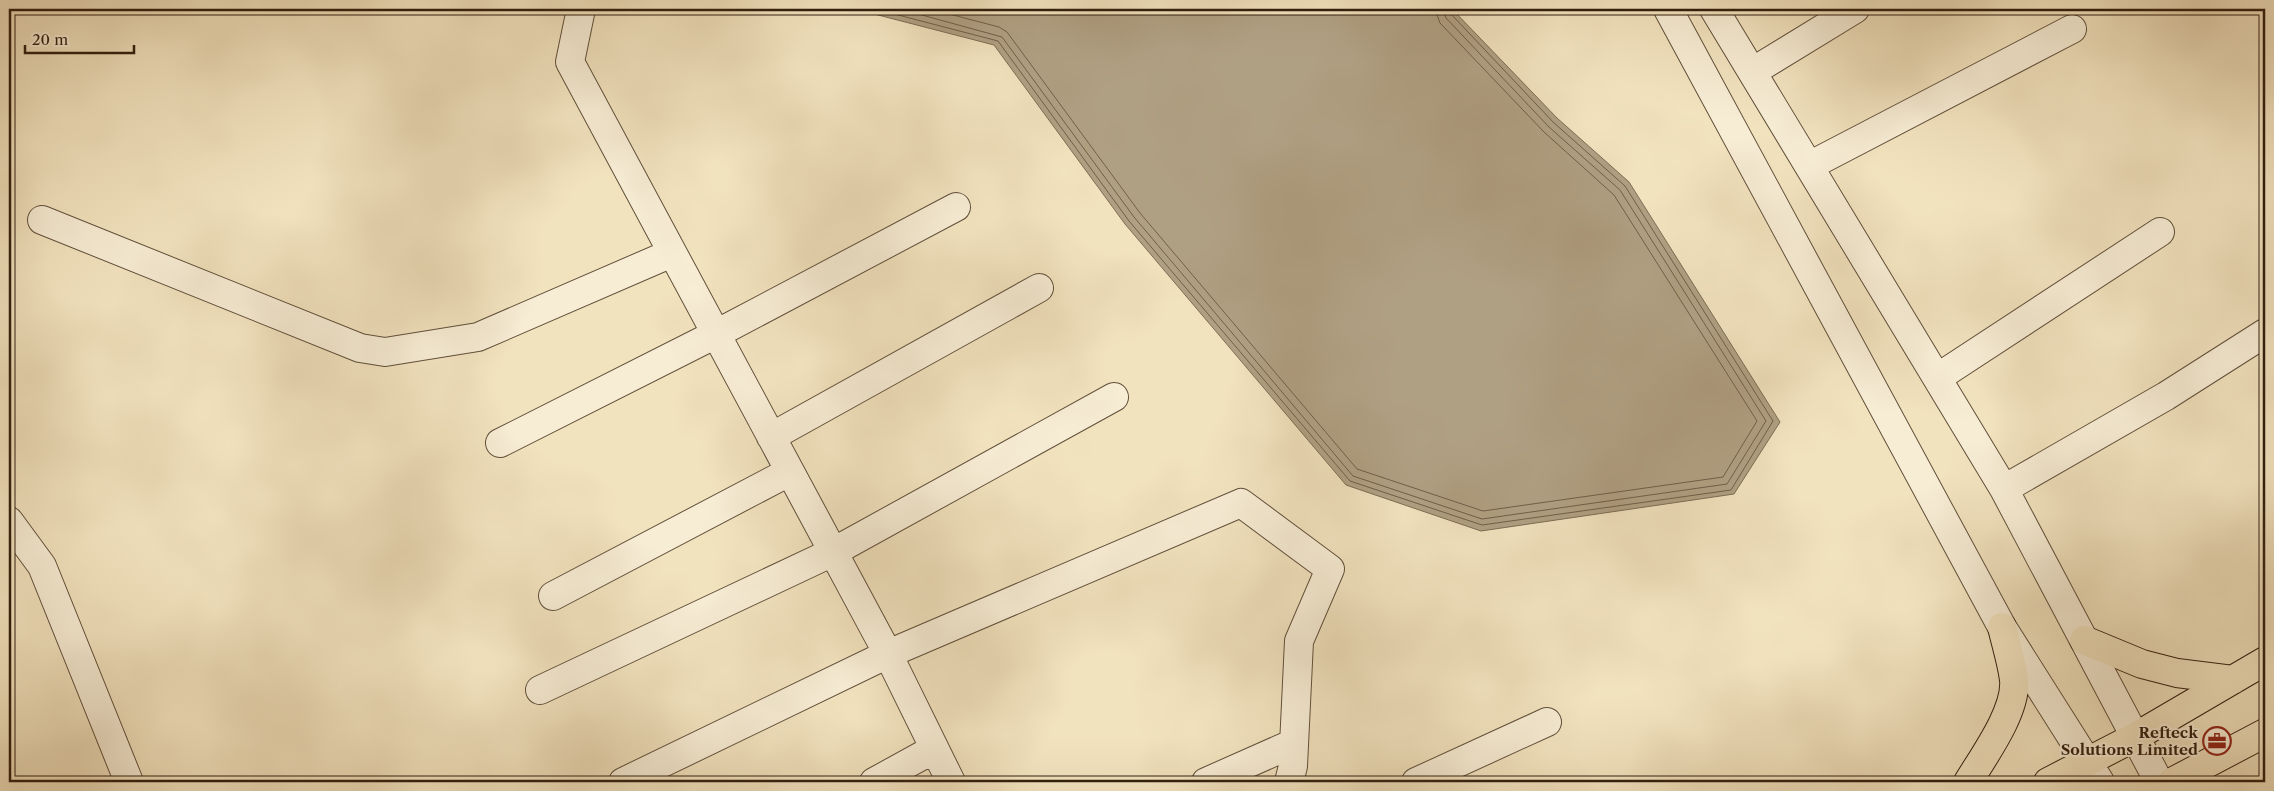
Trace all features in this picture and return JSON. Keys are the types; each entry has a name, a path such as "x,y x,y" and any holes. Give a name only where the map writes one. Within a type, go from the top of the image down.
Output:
{"main road":[{"path":"1968,782 1994,740 2009,706 2014,682 2002,627"},
{"path":"2084,640 2142,664 2177,673 2233,680"},
{"path":"2048,782 2094,771 2135,737 2265,661"},
{"path":"2172,782 2265,733"}],"street":[{"path":"580,9 570,62 888,654 951,782"},
{"path":"1668,9 2002,627 2094,771"},
{"path":"1714,9 2004,489 2159,782"},
{"path":"1752,72 1856,9"},
{"path":"1809,166 2072,30"},
{"path":"500,443 716,334 956,208"},
{"path":"42,220 360,348 385,352 478,337 672,253"},
{"path":"1937,378 2160,232"},
{"path":"770,437 1038,288"},
{"path":"2004,489 2166,396 2265,333"},
{"path":"540,690 833,552 1114,397"},
{"path":"553,596 789,472"},
{"path":"623,782 888,654 1241,503 1330,569 1300,641 1293,766 1290,782"},
{"path":"9,521 42,566 129,782"},
{"path":"1416,782 1546,722"},
{"path":"1206,782 1294,742"},
{"path":"874,782 934,749"}],"water":[{"path":"855,9 1452,9 1557,118 1629,182 1780,422 1734,494 1481,531 1346,485 1125,224 994,45"}],"place":[{"name":"Refteck Solutions Limited","path":"2217,741"}]}
